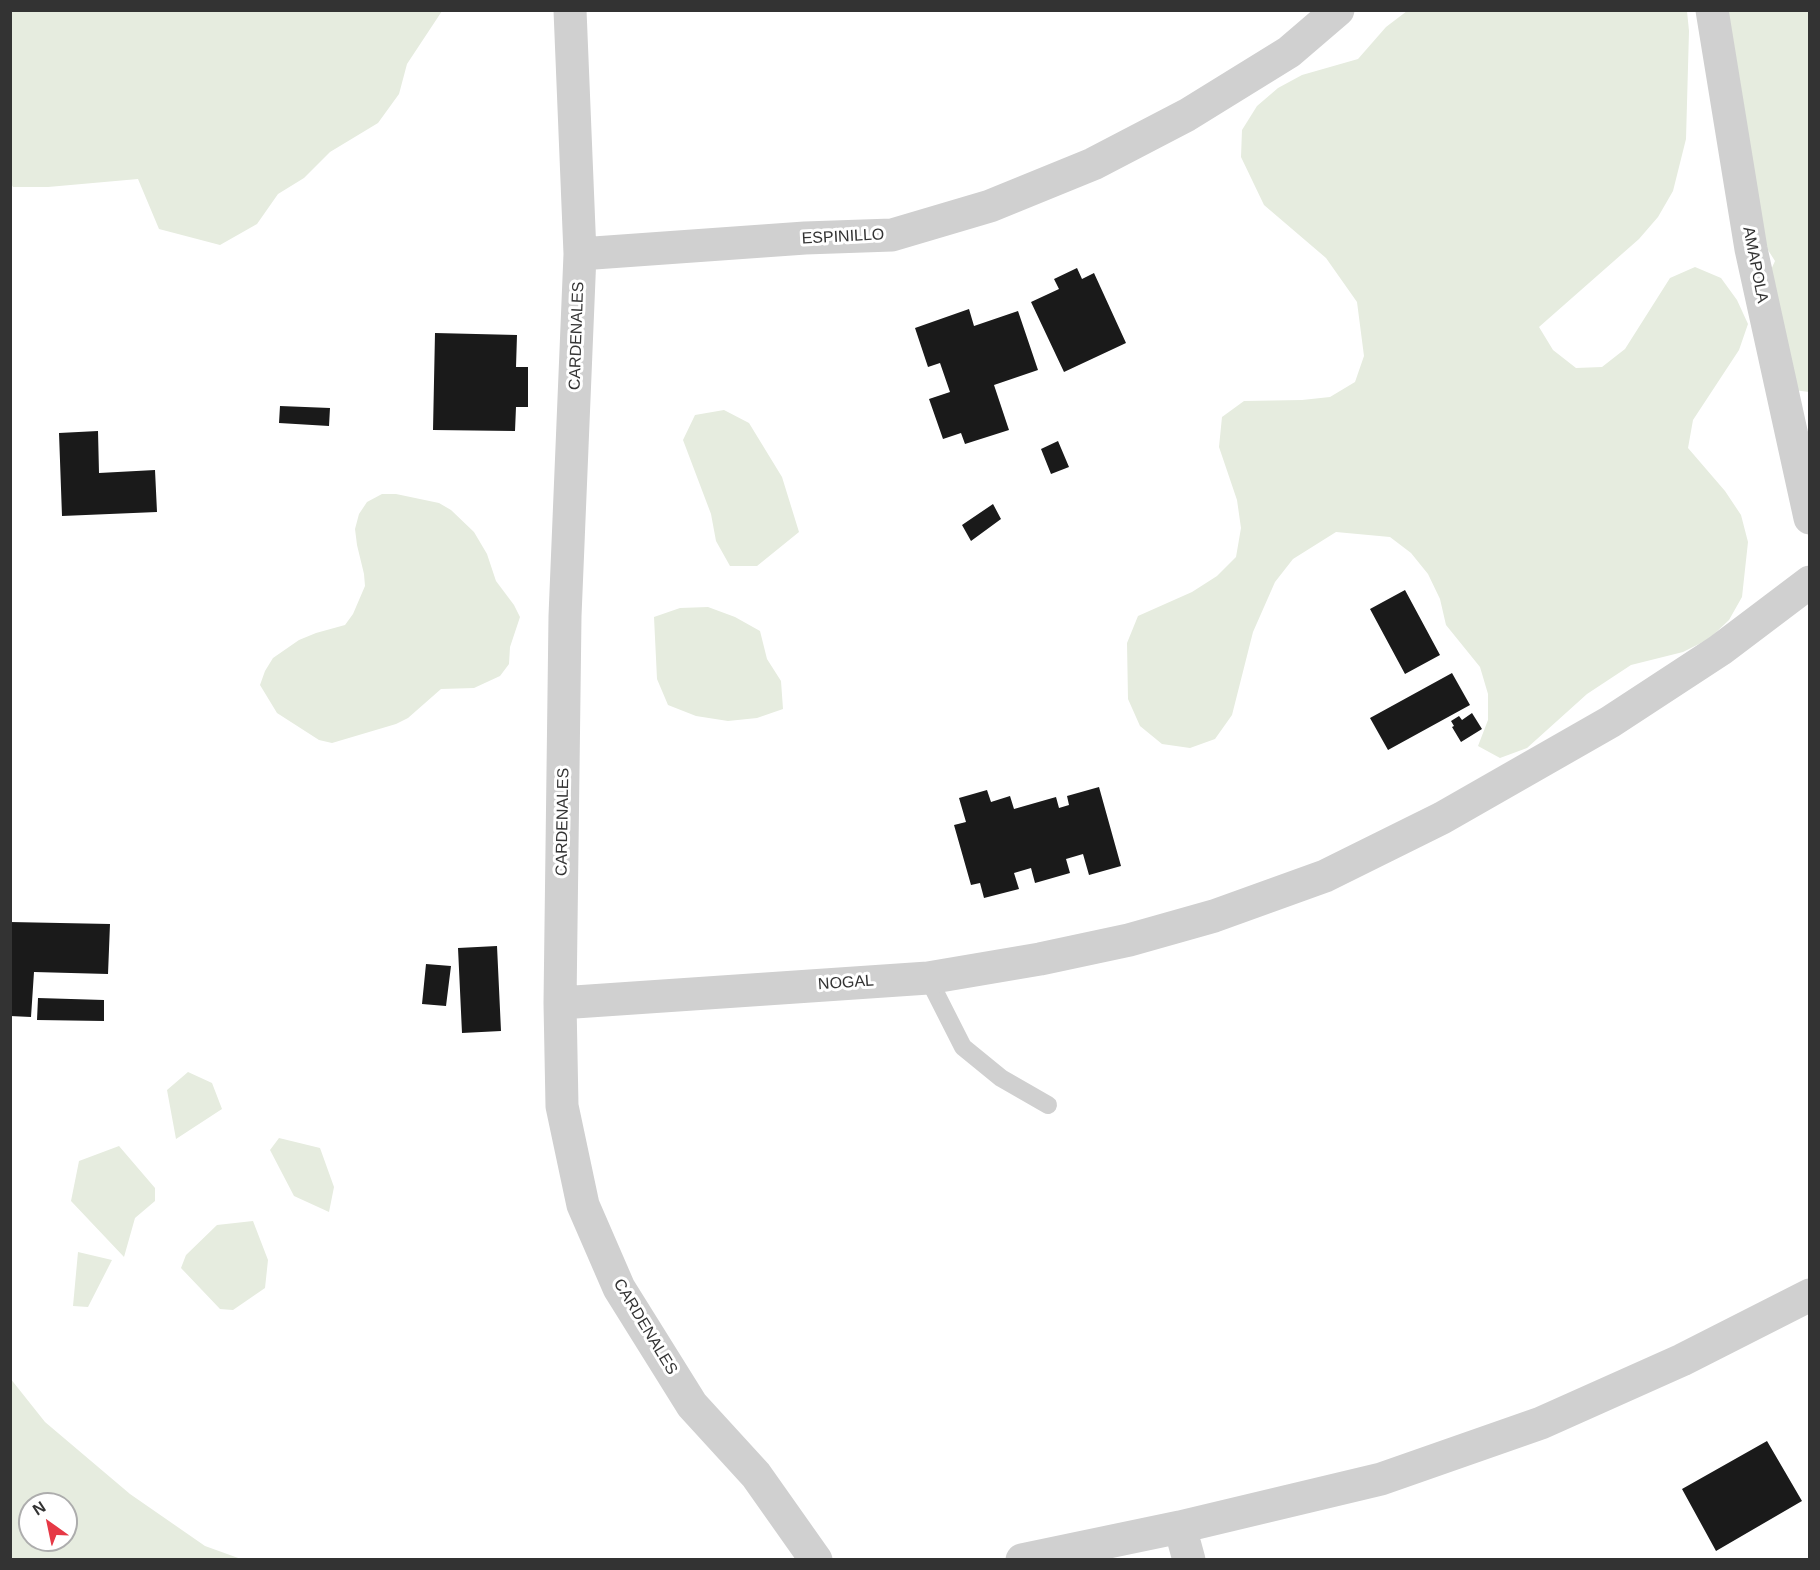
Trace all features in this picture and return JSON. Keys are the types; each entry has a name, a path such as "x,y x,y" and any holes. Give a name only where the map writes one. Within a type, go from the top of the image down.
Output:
{"street":[{"name":"CARDENALES","path":"570,10 580,254 565,616 560,1003 562,1106 584,1205 619,1288 692,1405 756,1475 816,1560"},
{"name":"ESPINILLO","path":"580,254 804,238 892,235 990,206 1093,164 1187,115 1289,52 1338,10"},
{"name":"AMAPOLA","path":"1712,10 1751,249 1809,518"},
{"name":"NOGAL","path":"560,1003 928,978 1040,959 1129,940 1214,916 1324,876 1442,818 1610,722 1720,650 1809,582"},
{"path":"1022,1560 1180,1527 1381,1479 1541,1423 1682,1360 1809,1294"},
{"path":"1180,1527 1189,1560"}],"lane":[{"path":"928,978 963,1047 1000,1078 1048,1105"}],"shaded area":[{"path":"10,11 442,11 407,64 399,94 378,123 330,152 304,178 278,194 257,224 220,245 159,229 138,179 48,187 13,187 10,182"},
{"path":"1407,11 1687,11 1689,31 1686,139 1673,191 1658,217 1639,239 1539,327 1553,350 1576,368 1602,367 1625,349 1670,278 1695,267 1721,278 1737,300 1748,324 1739,350 1693,420 1688,448 1725,491 1741,515 1748,542 1742,597 1729,620 1709,639 1683,652 1631,665 1587,694 1527,748 1500,758 1478,746 1488,720 1488,694 1480,667 1446,625 1440,599 1428,574 1411,553 1390,537 1336,532 1293,559 1275,582 1253,632 1232,715 1215,739 1190,748 1162,744 1140,726 1128,699 1127,643 1138,616 1192,592 1217,576 1236,557 1241,528 1237,500 1219,447 1222,417 1244,401 1330,397 1355,382 1364,356 1357,302 1326,258 1264,205 1241,157 1242,130 1257,106 1278,88 1302,75 1358,59 1386,27"},
{"path":"1723,11 1809,11 1809,392 1794,390 1769,274 1775,261 1761,239"},
{"path":"724,410 749,423 782,477 799,532 757,566 730,566 716,541 711,514 683,440 695,415"},
{"path":"382,494 396,494 439,503 451,510 474,532 487,554 496,581 520,617 510,647 509,664 500,676 474,688 441,689 408,718 396,724 332,743 319,740 277,713 260,685 273,658 299,640 345,625 353,614 365,586 355,529 359,514 367,502"},
{"path":"708,607 735,617 760,631 767,659 781,681 783,709 757,718 728,721 696,716 668,705 657,679 654,617 680,608"},
{"path":"188,1072 212,1083 222,1109 176,1139 167,1090"},
{"path":"279,1138 320,1148 334,1187 329,1212 294,1196 270,1150"},
{"path":"119,1146 155,1188 155,1201 135,1218 124,1257 71,1201 79,1161"},
{"path":"253,1221 268,1260 265,1288 233,1310 220,1309 181,1268 186,1255 217,1225"},
{"path":"78,1252 112,1260 88,1307 73,1306"},
{"path":"10,1378 45,1422 130,1494 205,1546 241,1559 11,1559"}],"building":[{"path":"1077,268 1082,279 1094,273 1126,343 1064,372 1031,302 1059,289 1054,279"},
{"path":"969,309 974,326 1018,311 1038,370 994,385 1009,430 965,444 961,433 943,439 929,399 950,392 940,363 928,367 915,328"},
{"path":"435,333 517,335 516,367 528,367 528,407 516,407 515,431 433,430"},
{"path":"280,406 330,408 329,426 279,423"},
{"path":"98,431 99,473 155,470 157,512 62,516 59,433"},
{"path":"1058,441 1069,467 1051,474 1041,449"},
{"path":"993,504 1001,519 971,541 962,525"},
{"path":"1405,590 1440,655 1405,674 1370,609"},
{"path":"1452,673 1470,705 1388,750 1370,718"},
{"path":"1472,713 1482,729 1461,742 1451,721 1459,716 1462,720"},
{"path":"1099,787 1121,866 1089,875 1083,854 1066,859 1070,873 1035,883 1031,868 1014,873 1019,889 984,898 980,883 971,885 954,825 966,822 959,798 987,790 991,802 1010,796 1014,809 1056,797 1059,808 1069,805 1067,796"},
{"path":"10,922 110,924 108,974 34,972 31,1017 10,1016"},
{"path":"497,946 501,1031 462,1033 458,948"},
{"path":"426,964 451,966 446,1006 422,1004"},
{"path":"38,998 104,1000 104,1021 37,1020"},
{"path":"1767,1441 1802,1501 1716,1551 1682,1489"}]}
